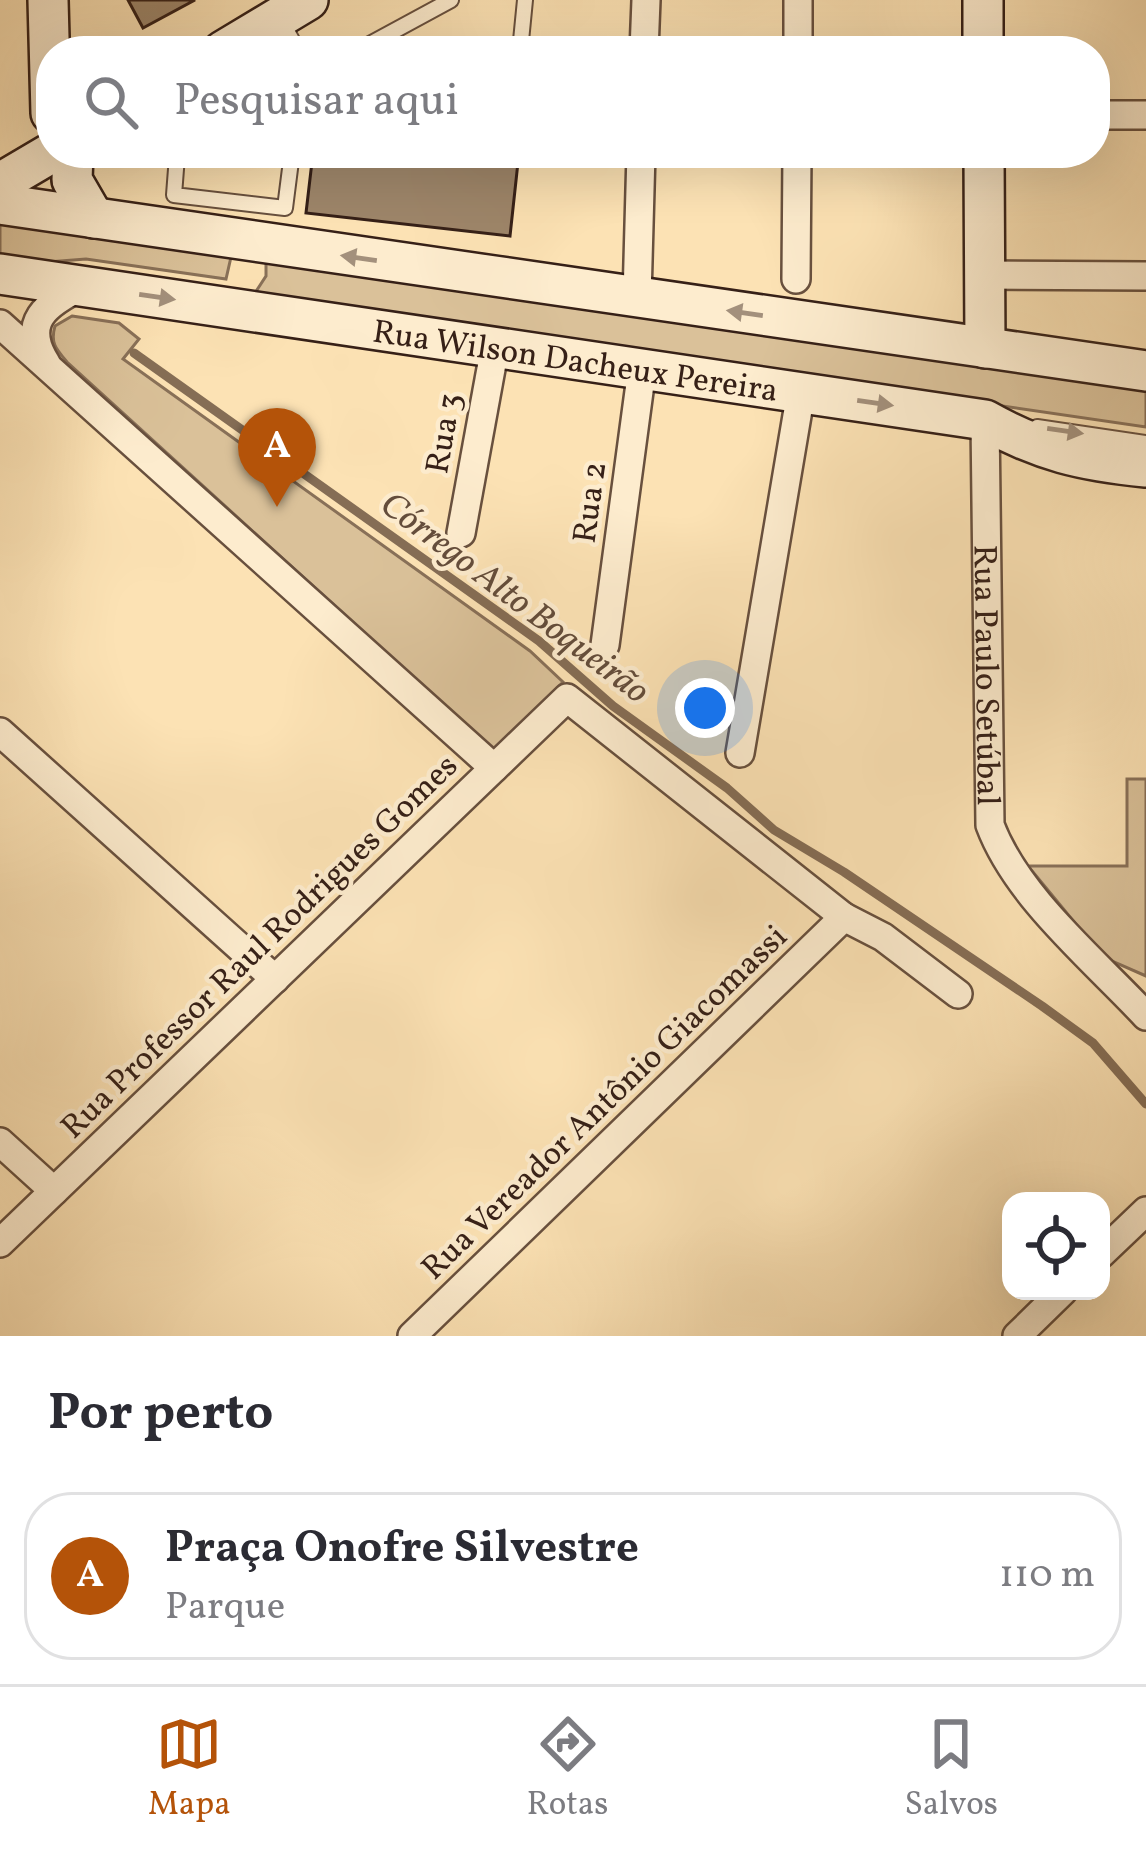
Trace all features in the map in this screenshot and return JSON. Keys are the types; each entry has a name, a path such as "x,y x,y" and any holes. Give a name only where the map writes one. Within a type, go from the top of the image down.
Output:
{"main road":[{"path":"48,0 49,36"},
{"path":"983,0 983,36"},
{"path":"264,36 295,23"},
{"path":"0,183 36,162"},
{"path":"73,168 72,180 94,218"},
{"path":"984,168 985,348"},
{"name":"Rua Wilson Dacheux Pereira","path":"0,204 1146,371"},
{"path":"213,305 237,298 250,278 247,256 223,237"},
{"name":"Rua Wilson Dacheux Pereira","path":"0,274 985,420 1040,448 1146,467"}],"street":[{"path":"645,36 646,0"},
{"path":"797,36 798,0"},
{"path":"1110,115 1146,116"},
{"path":"637,297 641,168"},
{"path":"796,279 797,168"},
{"path":"985,275 1146,276"},
{"path":"49,366 34,344 37,319 54,300 82,286"},
{"path":"0,324 494,768"},
{"name":"Rua 3","path":"460,533 495,347"},
{"name":"Rua 2","path":"605,645 642,369"},
{"path":"740,753 801,392"},
{"name":"Rua Paulo Setúbal","path":"985,420 990,825 1023,884 1132,985 1146,1016"},
{"name":"Rua Professor Raul Rodrigues Gomes","path":"0,1243 567,698 844,917"},
{"path":"0,732 275,979"},
{"path":"844,917 883,937 958,994"},
{"name":"Rua Vereador Antônio Giacomassi","path":"412,1336 844,917"},
{"path":"0,1142 54,1191"},
{"path":"1110,1246 1146,1211"},
{"path":"1017,1336 1054,1300"}],"lane":[{"path":"385,36 451,0"},
{"path":"521,36 525,0"},
{"path":"176,168 174,196 285,208 290,168"},
{"path":"985,420 1146,442"}],"shaded area":[{"path":"0,221 231,257 226,279 86,259 0,261"},
{"path":"266,256 1146,388 1146,427 253,296 266,276"},
{"path":"72,316 119,323 139,339 123,359 530,651 563,682 494,751 67,362 53,337 55,326"},
{"path":"1127,779 1146,779 1146,976 1103,957 1028,866 1127,866"}],"building":[{"path":"128,0 195,0 143,28"},
{"path":"311,168 517,168 510,236 306,213"}],"waterway":[{"name":"Córrego Alto Boqueirão","path":"134,353 539,641 613,706 727,788 774,830 844,872 1093,1043 1146,1104"}],"place":[{"name":"Praça Onofre Silvestre","path":"277,507"}]}
